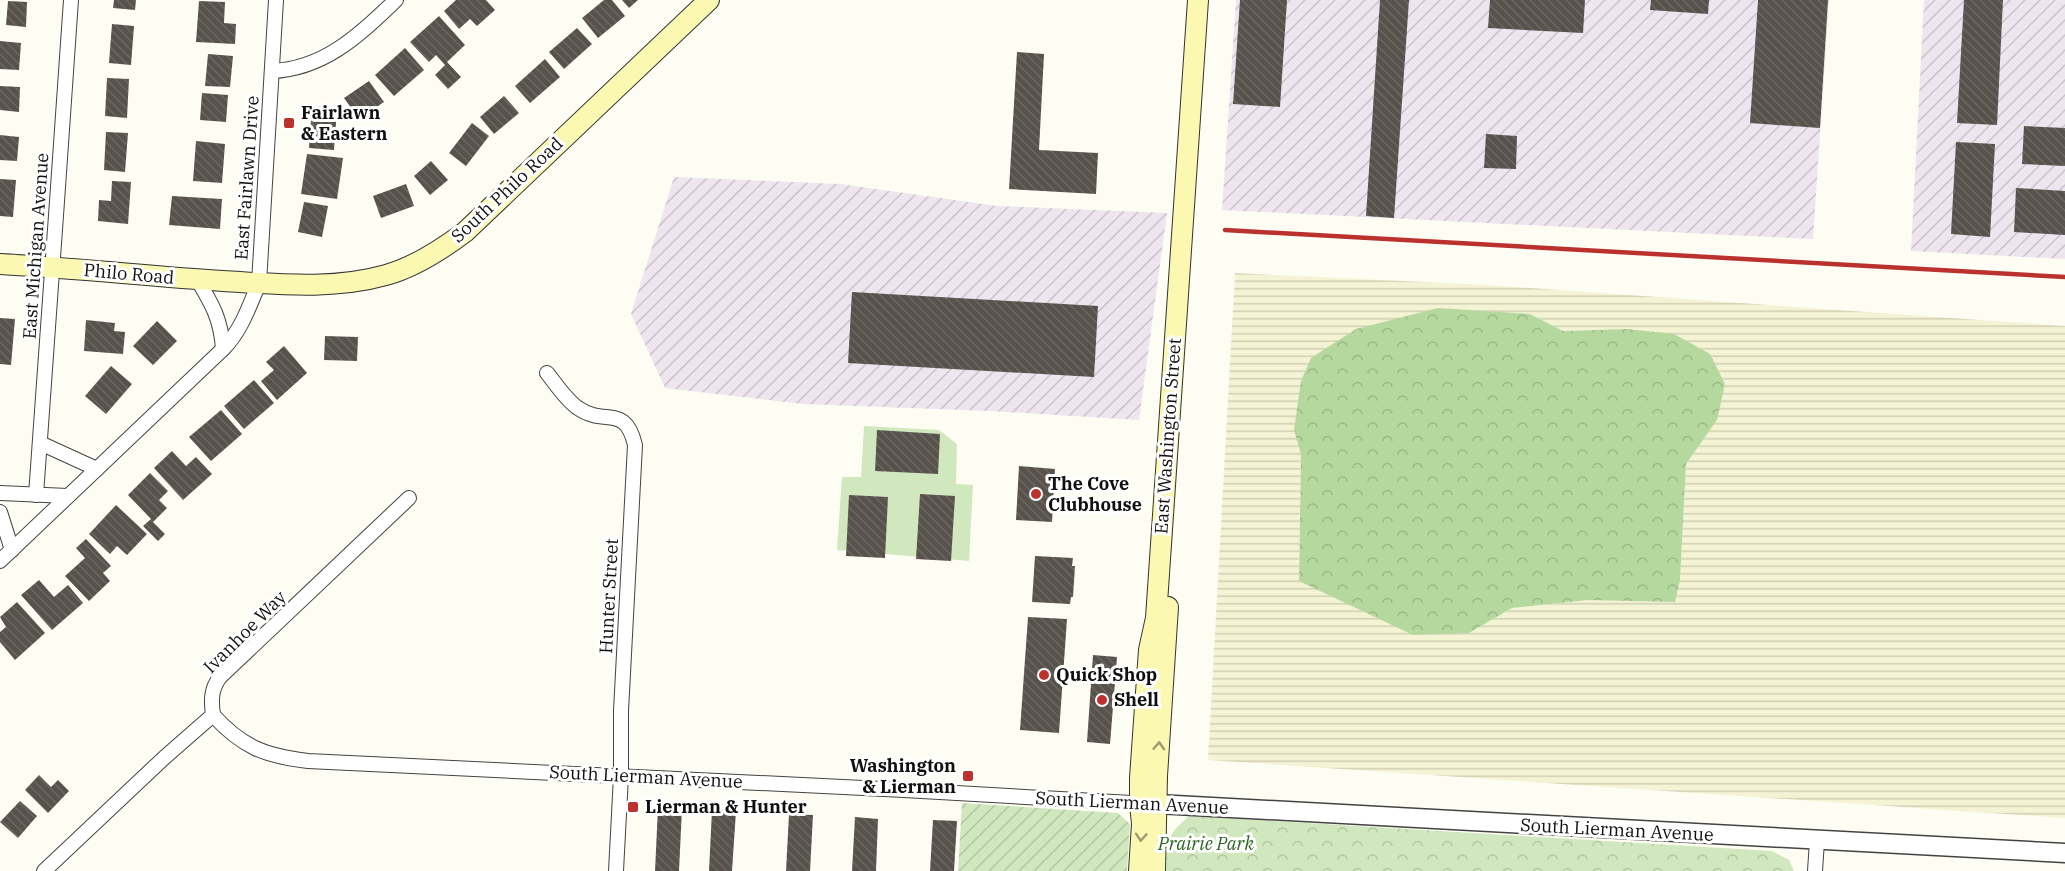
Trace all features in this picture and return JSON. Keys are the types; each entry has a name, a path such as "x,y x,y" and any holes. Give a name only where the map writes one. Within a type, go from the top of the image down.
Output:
{"main road":[{"name":"South Philo Road","path":"259,283 320,285 355,282 387,275 417,263 444,248 465,232 709,0"},
{"name":"East Washington Street","path":"1155,871 1148,804 1149,650 1156,618 1198,0"},
{"name":"East Washington Street","path":"1139,871 1142,824 1148,804 1164,674 1209,0"},
{"name":"Philo Road","path":"0,264 259,283"}],"street":[{"name":"East Michigan Avenue","path":"36,495 54,267 71,0"},
{"name":"East Fairlawn Drive","path":"0,561 223,349 233,339 242,324 259,283 276,0"},
{"path":"272,71 300,68 330,55 365,30 396,0"},
{"path":"196,279 211,301 219,319 223,349"},
{"name":"Hunter Street","path":"547,373 577,407 592,416 625,422 632,431 635,445 621,711 621,776 616,871"},
{"path":"40,443 97,469"},
{"path":"0,493 68,496"},
{"name":"Ivanhoe Way","path":"213,715 211,699 215,684 220,677 409,498"},
{"path":"0,512 12,550"},
{"path":"44,871 213,715"},
{"name":"South Lierman Avenue","path":"213,715 244,744 259,752 308,761 2065,853"},
{"path":"1815,871 1817,841"}],"shaded area":[{"path":"1236,0 1829,0 1813,239 1222,210"},
{"path":"1924,0 2065,0 2065,259 1911,251"},
{"path":"674,177 840,184 997,206 1167,213 1139,420 990,411 802,404 665,388 631,314"}],"green space":[{"path":"1235,273 1487,285 2065,326 2065,818 1208,760","holes":["1530,314 1563,331 1626,329 1717,420 1686,464 1680,580 1588,600 1512,608 1469,633 1299,581 1301,454"]},
{"path":"1438,308 1530,314 1563,331 1626,329 1674,334 1710,354 1725,384 1717,420 1686,464 1680,580 1675,602 1588,600 1512,608 1469,633 1413,635 1299,581 1301,454 1294,430 1301,381 1311,358 1356,329"},
{"path":"864,426 939,430 957,444 956,484 973,485 969,561 837,550 842,477 861,477"},
{"path":"962,803 1118,813 1130,824 1127,871 958,871"},
{"name":"Prairie Park","path":"1189,816 1772,851 1789,860 1794,871 1166,871 1171,835"}],"building":[{"path":"114,0 136,0 135,10 113,8"},
{"path":"456,0 486,0 495,10 477,26 470,19 459,29 444,11"},
{"path":"604,0 612,0 625,16 598,38 582,18"},
{"path":"622,0 638,0 629,8"},
{"path":"1240,0 1287,0 1280,107 1233,104"},
{"path":"1380,0 1409,0 1394,218 1366,216"},
{"path":"1490,0 1585,0 1583,33 1488,28"},
{"path":"1651,0 1709,0 1708,14 1650,10"},
{"path":"1758,0 1828,0 1820,128 1750,123"},
{"path":"1964,0 2003,0 1997,125 1957,123"},
{"path":"8,1 27,2 26,27 6,25"},
{"path":"199,1 225,2 224,23 236,24 235,44 196,42"},
{"path":"439,16 465,45 447,62 461,77 448,89 435,75 445,65 436,55 429,62 410,42"},
{"path":"112,24 134,26 131,65 109,63"},
{"path":"577,28 592,44 564,69 549,52"},
{"path":"0,41 21,43 19,70 0,69"},
{"path":"405,48 424,70 394,96 375,75"},
{"path":"1017,52 1044,54 1039,150 1098,153 1096,194 1009,189"},
{"path":"208,54 233,56 230,87 205,86"},
{"path":"545,59 560,77 530,103 515,86"},
{"path":"107,78 129,79 127,118 105,116"},
{"path":"369,81 384,102 359,119 344,98"},
{"path":"0,86 20,87 19,112 0,110"},
{"path":"202,93 228,95 226,122 200,120"},
{"path":"504,96 519,113 494,134 480,117"},
{"path":"312,106 337,108 334,150 309,148"},
{"path":"472,123 489,136 466,166 449,153"},
{"path":"2024,126 2065,128 2065,166 2022,164"},
{"path":"106,132 128,133 125,172 104,170"},
{"path":"1486,134 1517,136 1516,169 1484,168"},
{"path":"0,135 19,137 17,161 0,160"},
{"path":"196,141 225,144 222,183 193,181"},
{"path":"1956,142 1995,144 1990,237 1951,234"},
{"path":"307,154 343,158 337,199 301,194"},
{"path":"431,161 448,180 430,195 414,176"},
{"path":"0,179 16,180 13,217 0,216"},
{"path":"112,181 131,182 128,224 98,221 99,200 111,201"},
{"path":"406,184 414,206 381,218 373,196"},
{"path":"2016,188 2065,191 2065,235 2014,232"},
{"path":"172,196 222,199 220,229 169,225"},
{"path":"304,202 328,206 322,237 298,232"},
{"path":"852,292 1098,306 1094,377 848,363"},
{"path":"0,318 15,319 11,365 0,364"},
{"path":"86,320 115,323 114,331 125,332 123,354 84,351"},
{"path":"157,321 177,341 153,365 133,346"},
{"path":"325,336 358,337 357,361 324,360"},
{"path":"284,346 307,373 277,400 261,381 274,370 266,362"},
{"path":"111,366 132,384 106,414 85,396"},
{"path":"254,380 274,403 244,429 224,406"},
{"path":"221,410 242,434 211,461 189,437"},
{"path":"877,430 940,434 938,474 875,471"},
{"path":"172,451 186,466 196,457 212,474 183,500 154,468"},
{"name":"The Cove Clubhouse","path":"1019,466 1055,469 1052,522 1016,520"},
{"path":"150,473 168,491 159,500 167,508 153,522 165,534 158,541 143,526 151,519 128,495"},
{"path":"920,494 955,496 951,561 916,559"},
{"path":"849,495 888,497 885,558 846,556"},
{"path":"116,505 147,534 127,555 117,546 110,554 89,534"},
{"path":"86,539 111,566 103,573 110,581 89,601 65,576 85,558 76,548"},
{"path":"1035,556 1073,558 1072,566 1075,566 1073,597 1071,597 1070,604 1032,602"},
{"path":"39,580 54,597 68,585 83,603 52,630 21,595"},
{"path":"17,602 45,633 15,660 0,642 0,632 6,627 0,617"},
{"name":"Quick Shop","path":"1028,617 1067,619 1059,733 1020,730"},
{"name":"Shell","path":"1093,655 1117,657 1110,744 1087,742"},
{"path":"39,775 51,787 58,780 69,791 48,813 25,790"},
{"path":"20,801 37,816 18,838 0,822"},
{"path":"658,807 682,808 679,871 655,871"},
{"path":"712,810 736,811 732,871 709,871"},
{"path":"789,814 813,815 810,871 786,871"},
{"path":"855,817 878,819 876,871 852,871"},
{"path":"933,820 957,821 954,871 930,871"}],"railway":[{"path":"1225,230 2065,277"}],"place":[{"name":"Fairlawn & Eastern","path":"289,123"},
{"name":"The Cove Clubhouse","path":"1036,494"},
{"name":"Quick Shop","path":"1044,675"},
{"name":"Shell","path":"1102,700"},
{"name":"Washington & Lierman","path":"968,776"},
{"name":"Lierman & Hunter","path":"633,807"}]}
